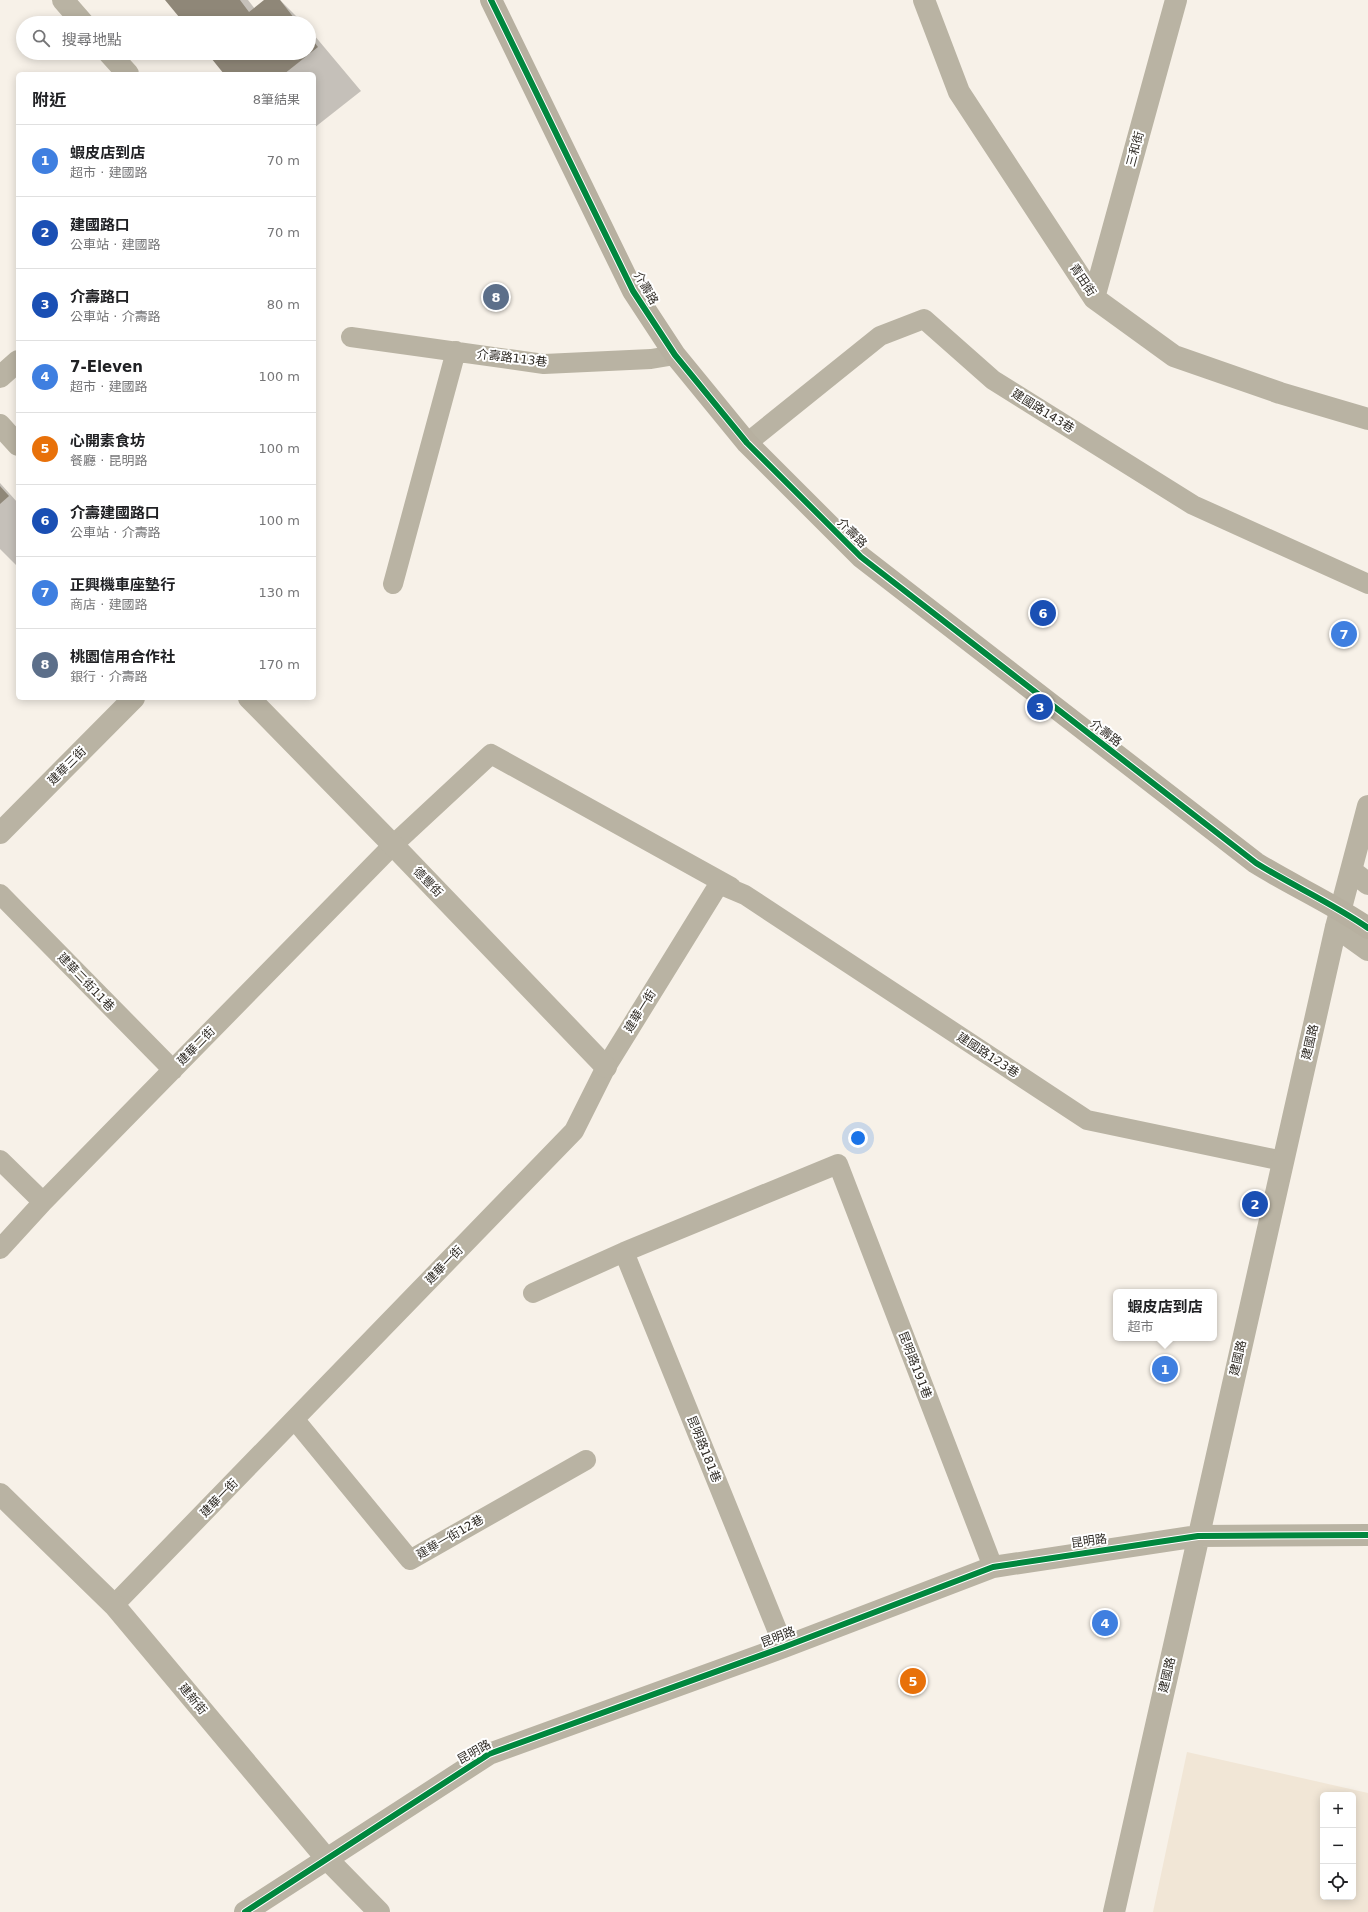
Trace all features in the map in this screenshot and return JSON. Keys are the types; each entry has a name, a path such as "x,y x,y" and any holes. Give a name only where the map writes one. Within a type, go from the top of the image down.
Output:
{"street":[{"path":"63,0 77,16"},
{"name":"介壽路","path":"491,0 633,291 675,355 747,443 860,557 1256,863 1339,918 1368,950"},
{"name":"青田街","path":"924,0 959,92 1094,298 1174,356 1280,393 1368,419"},
{"name":"三和街","path":"1094,298 1176,0"},
{"path":"116,60 126,72"},
{"path":"0,378 16,363"},
{"path":"0,425 16,443"},
{"name":"建華三街","path":"0,833 132,700"},
{"name":"德豐街","path":"251,700 393,845 606,1067"},
{"name":"建國路","path":"1114,1912 1339,918 1360,878 1368,806"},
{"name":"介壽路","path":"1339,918 1368,928"},
{"name":"建新街","path":"0,1494 114,1605 326,1858 379,1912"},
{"name":"昆明路","path":"245,1912 326,1858 489,1754 784,1647 993,1567 1198,1536 1368,1535"}],"lane":[{"name":"建國路143巷","path":"747,443 880,336 924,318 993,380 1193,505 1368,584"},
{"name":"介壽路113巷","path":"351,337 544,364 651,359 675,355"},
{"path":"394,584 456,351"},
{"name":"建華二街","path":"0,1249 43,1202 393,845 491,754 745,895"},
{"name":"建國路123巷","path":"719,884 745,895 1088,1120 1283,1161"},
{"name":"建華一街","path":"114,1605 574,1131 606,1067 719,884"},
{"name":"建華二街11巷","path":"0,894 173,1070"},
{"path":"0,1160 43,1202"},
{"name":"昆明路191巷","path":"624,1252 838,1164 993,1567"},
{"path":"533,1293 624,1252"},
{"name":"昆明路181巷","path":"624,1252 784,1647"},
{"name":"建華一街12巷","path":"294,1420 410,1560 586,1460"}],"shaded area":[{"path":"1187,1752 1368,1793 1368,1912 1153,1912"}],"building":[{"path":"165,0 240,0 249,12 264,0 280,0 293,16 178,16"},
{"path":"213,60 302,60 287,72 222,72"},
{"path":"0,486 9,496 0,504"}],"cycle path":[{"path":"491,0 633,291 675,355 747,443 861,557 1256,863 1368,928"},
{"path":"245,1912 489,1754 784,1647 993,1567 1198,1536 1368,1535"}],"place":[{"name":"桃園信用合作社","path":"496,297"},
{"name":"介壽建國路口","path":"1043,613"},
{"name":"正興機車座墊行","path":"1344,634"},
{"name":"介壽路口","path":"1040,707"},
{"name":"建國路口","path":"1255,1204"},
{"name":"蝦皮店到店","path":"1165,1369"},
{"name":"7-Eleven","path":"1105,1623"},
{"name":"心開素食坊","path":"913,1681"}]}
